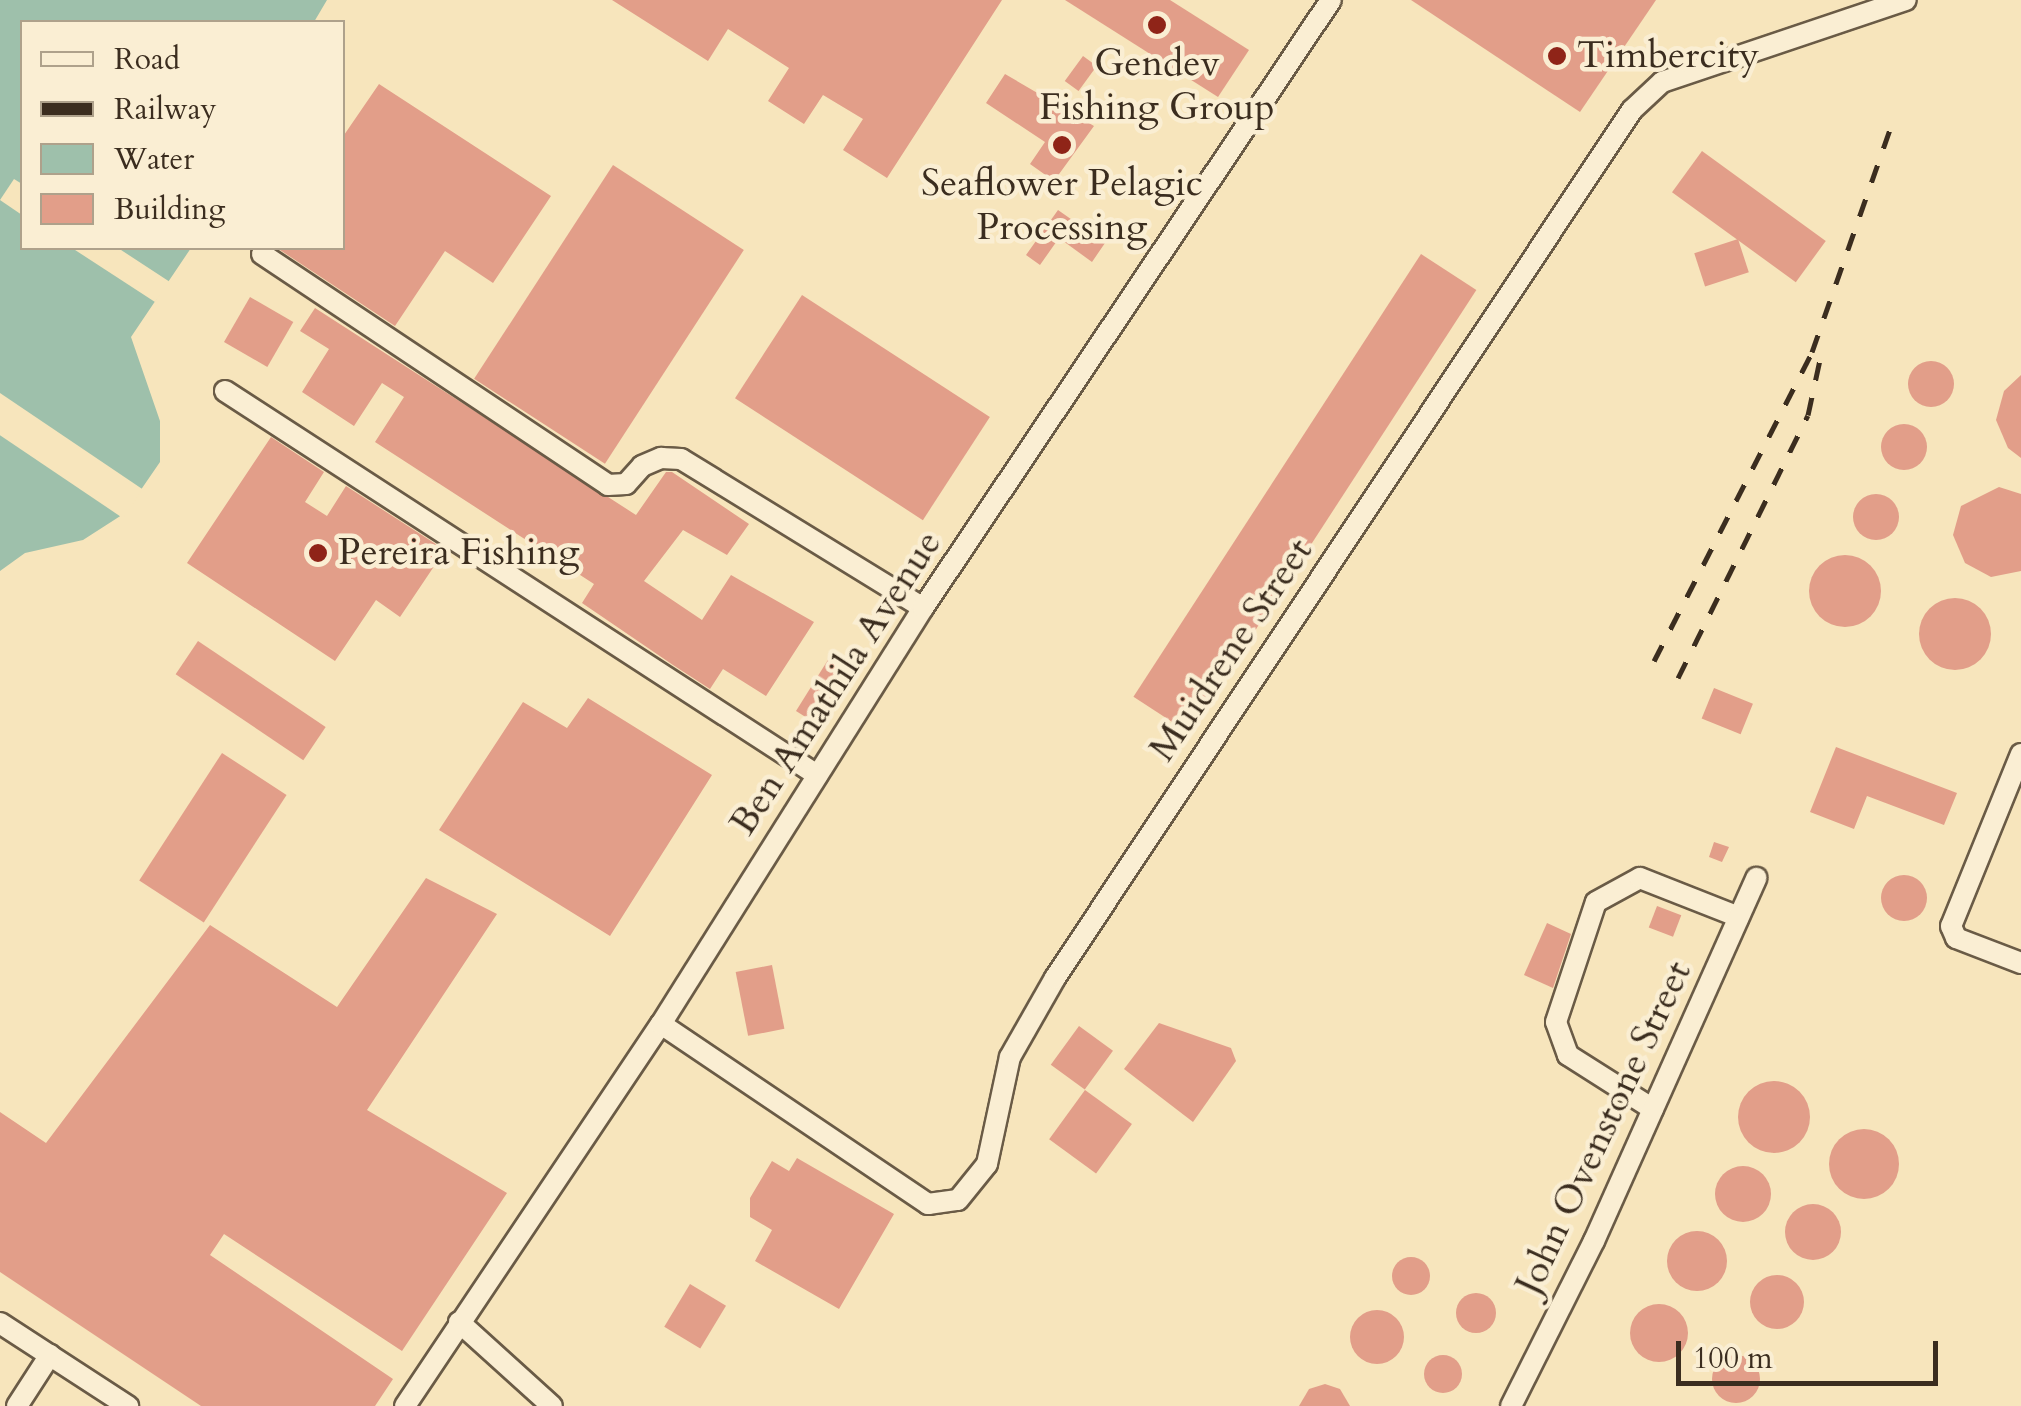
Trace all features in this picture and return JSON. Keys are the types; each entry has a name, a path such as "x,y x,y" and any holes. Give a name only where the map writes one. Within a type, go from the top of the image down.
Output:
{"street":[{"name":"Ben Amathila Avenue","path":"404,1406 661,1024 924,608 1331,0"},
{"name":"Muidrene Street","path":"661,1024 928,1204 958,1200 987,1164 1010,1057 1055,978 1632,110 1662,82 1906,0"},
{"path":"262,254 608,486 626,484 642,466 662,458 681,459 924,608"},
{"path":"225,391 817,775"},
{"path":"2021,754 1951,926 1956,938 2021,963"},
{"path":"1653,1110 1568,1055 1556,1022 1596,902 1640,878 1739,917"},
{"name":"John Ovenstone Street","path":"1511,1406 1653,1110 1756,878"},
{"path":"460,1322 552,1406"},
{"path":"0,1323 128,1406"},
{"path":"17,1406 50,1355"}],"water":[{"path":"0,0 327,0 315,20 20,20 20,250 190,250 131,337 160,421 160,462 125,513 83,540 25,553 0,571"}],"pier":[{"path":"14,179 20,183 20,214 0,200"},
{"path":"75,250 121,250 170,282 155,302"},
{"path":"0,393 143,489 123,518 0,435"}],"building":[{"path":"612,0 1002,0 887,178 843,150 863,119 823,95 804,124 768,101 789,68 728,29 708,61"},
{"name":"Gendev Fishing Group","path":"1065,0 1170,0 1249,50 1218,97"},
{"name":"Timbercity","path":"1411,0 1656,0 1580,112"},
{"path":"1083,56 1097,66 1079,91 1065,81"},
{"path":"1005,74 1094,126 1054,181 1030,164 1045,142 986,103"},
{"path":"379,84 551,196 493,283 445,251 395,326 280,250 345,250 345,134"},
{"path":"1702,151 1826,241 1796,282 1672,192"},
{"path":"613,165 744,250 605,464 474,379"},
{"path":"1058,210 1105,243 1092,262 1059,238 1040,265 1026,255"},
{"path":"1738,239 1749,272 1705,287 1694,253"},
{"path":"1421,254 1476,290 1189,733 1133,697"},
{"path":"802,295 990,417 923,520 735,398"},
{"path":"250,297 293,322 267,367 224,342"},
{"path":"315,308 636,515 666,472 672,472 749,524 727,555 683,530 644,581 702,620 731,575 814,622 766,696 723,669 710,689 673,665 582,603 594,584 375,442 404,397 382,383 354,426 302,392 329,349 300,331"},
{"path":"1931,361 1947,368 1954,384 1947,400 1931,407 1915,400 1908,384 1915,368"},
{"path":"2021,375 2021,458 2008,448 1996,420 2004,391"},
{"path":"1904,424 1920,431 1927,447 1920,463 1904,470 1888,463 1881,447 1888,431"},
{"name":"Pereira Fishing","path":"271,437 324,472 305,502 327,516 346,486 445,550 400,617 376,600 335,661 187,563"},
{"path":"1999,487 2021,494 2021,571 1991,577 1965,563 1953,535 1961,506"},
{"path":"1876,494 1892,501 1899,517 1892,533 1876,540 1860,533 1853,517 1860,501"},
{"path":"1845,555 1870,566 1881,591 1870,616 1845,627 1820,616 1809,591 1820,566"},
{"path":"1955,598 1980,609 1991,634 1980,659 1955,670 1930,659 1919,634 1930,609"},
{"path":"198,641 326,727 303,760 176,674"},
{"path":"831,655 857,671 822,727 796,711"},
{"path":"1714,688 1753,704 1741,734 1702,719"},
{"path":"588,698 712,775 610,936 439,830 523,702 567,728"},
{"path":"1836,747 1957,793 1944,825 1867,796 1854,829 1810,812"},
{"path":"222,753 287,795 204,922 139,880"},
{"path":"1714,842 1729,847 1722,862 1709,857"},
{"path":"1904,875 1920,882 1927,898 1920,914 1904,921 1888,914 1881,898 1888,882"},
{"path":"426,878 497,914 367,1110 507,1193 402,1351 224,1234 210,1255 393,1379 375,1406 201,1406 0,1272 0,1112 46,1143 210,925 337,1007"},
{"path":"1657,906 1681,915 1673,937 1649,927"},
{"path":"1547,923 1571,934 1553,988 1524,975"},
{"path":"772,965 784,1029 748,1036 736,972"},
{"path":"1159,1023 1231,1048 1236,1061 1193,1122 1124,1069"},
{"path":"1079,1026 1113,1051 1085,1090 1051,1065"},
{"path":"1774,1081 1800,1091 1810,1117 1800,1143 1774,1153 1748,1143 1738,1117 1748,1091"},
{"path":"1085,1090 1132,1124 1096,1173 1049,1139"},
{"path":"1864,1129 1878,1131 1889,1139 1897,1150 1897,1178 1889,1189 1878,1197 1864,1199 1850,1197 1839,1189 1831,1178 1829,1164 1831,1150 1839,1139 1850,1131"},
{"path":"797,1158 894,1214 839,1309 755,1261 772,1230 750,1217 750,1198 772,1161 789,1171"},
{"path":"1743,1166 1763,1174 1771,1194 1763,1214 1743,1222 1723,1214 1715,1194 1723,1174"},
{"path":"1813,1204 1832,1213 1841,1232 1832,1251 1813,1260 1794,1251 1785,1232 1794,1213"},
{"path":"1697,1231 1718,1240 1727,1261 1718,1282 1697,1291 1676,1282 1667,1261 1676,1240"},
{"path":"1411,1257 1425,1262 1430,1276 1425,1290 1411,1295 1397,1290 1392,1276 1397,1262"},
{"path":"1777,1275 1796,1283 1804,1302 1796,1321 1777,1329 1758,1321 1750,1302 1758,1283"},
{"path":"690,1284 726,1306 700,1348 664,1327"},
{"path":"1476,1293 1490,1299 1496,1313 1490,1327 1476,1333 1462,1327 1456,1313 1462,1299"},
{"path":"1659,1304 1680,1312 1688,1333 1680,1354 1659,1362 1638,1354 1630,1333 1638,1312"},
{"path":"1377,1310 1396,1318 1404,1337 1396,1356 1377,1364 1358,1356 1350,1337 1358,1318"},
{"path":"1443,1355 1456,1361 1462,1374 1456,1387 1443,1393 1430,1387 1424,1374 1430,1361"},
{"path":"1736,1355 1753,1362 1760,1379 1753,1396 1736,1403 1719,1396 1712,1379 1719,1362"},
{"path":"1325,1384 1340,1389 1350,1406 1299,1406 1309,1389"}],"railway":[{"path":"1654,661 1812,352 1890,129"},
{"path":"1678,678 1808,415 1822,350"}],"place":[{"name":"Gendev Fishing Group","path":"1157,25"},
{"name":"Timbercity","path":"1557,56"},
{"name":"Seaflower Pelagic Processing","path":"1062,145"},
{"name":"Pereira Fishing","path":"318,553"}]}
